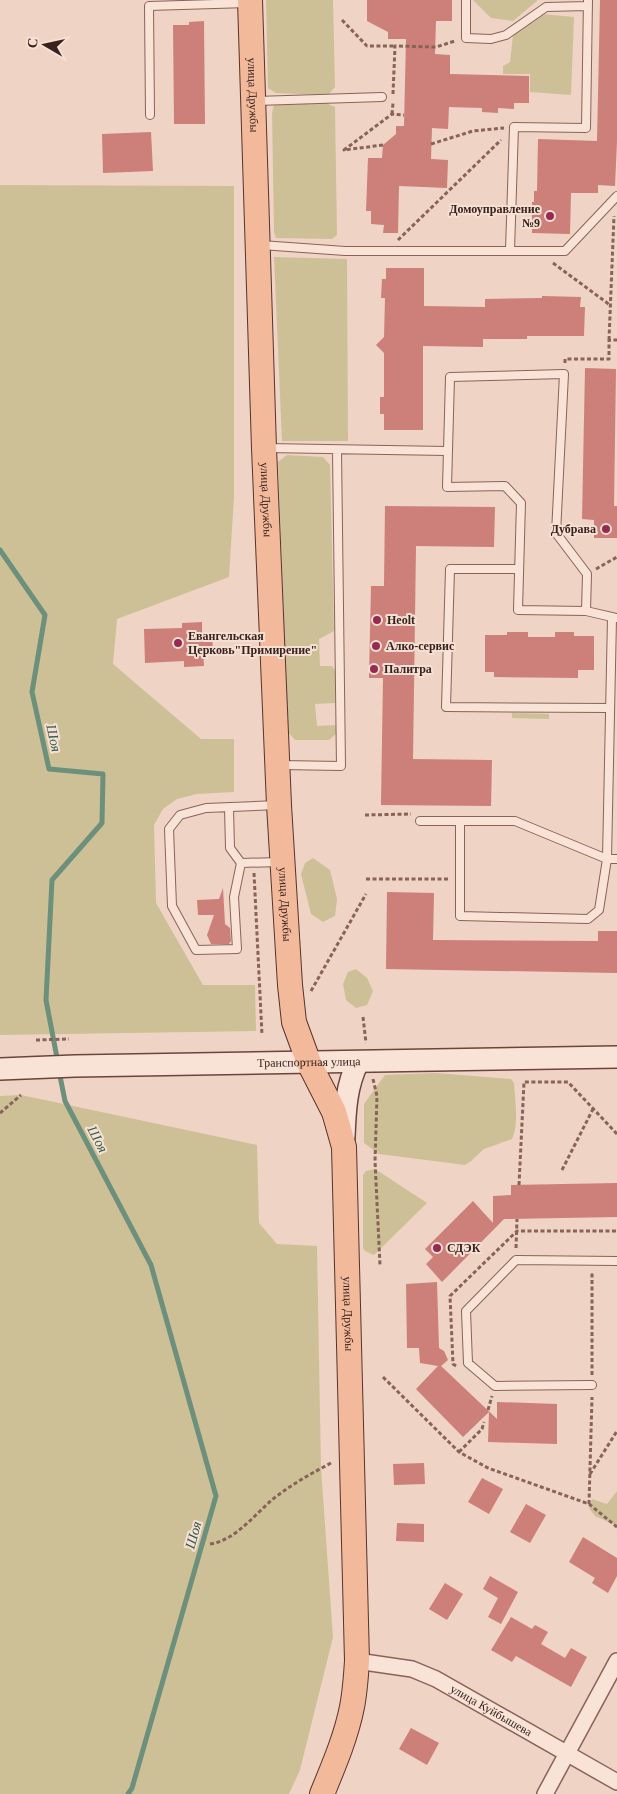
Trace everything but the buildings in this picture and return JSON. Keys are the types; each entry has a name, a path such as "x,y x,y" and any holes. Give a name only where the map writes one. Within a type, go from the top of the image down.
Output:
{"main road":[{"name":"улица Дружбы","path":"250,1 264,448 279,805 290,985 294,1022 309,1063 334,1112 344,1147 357,1661 353,1704 347,1730 339,1755 322,1794"},
{"name":"Транспортная улица","path":"0,1069 75,1066 617,1058"},
{"path":"344,1147 346,1098 352,1074 363,1062"}],"street":[{"name":"улица Куйбышева","path":"357,1661 412,1670 436,1678 617,1782"},
{"path":"545,1794 617,1661"}],"lane":[{"path":"466,0 466,38 491,39 506,35 546,3 588,3 586,128 514,127 510,250"},
{"path":"150,114 149,6 250,1"},
{"path":"254,101 382,98"},
{"path":"259,245 386,252 566,251 616,197"},
{"path":"460,821 460,916 588,919 599,910 607,859 610,708 615,618 586,611 518,610 521,503 505,486 447,487 450,377 564,374 556,533 587,574 586,611"},
{"path":"264,448 447,451"},
{"path":"278,764 341,766 337,450"},
{"path":"519,569 450,568 446,707 610,708"},
{"path":"229,808 230,848 240,863 234,897 237,949 196,950 172,906 170,830 180,815 206,808 279,805"},
{"path":"420,821 515,821 607,859 617,859"},
{"path":"240,863 282,862"},
{"path":"592,1385 495,1386 468,1362 466,1311 516,1260 617,1260"}],"path":[{"path":"342,20 367,46 436,47 466,38"},
{"path":"392,114 395,46"},
{"path":"383,145 344,150 392,114 404,115"},
{"path":"431,144 473,131 514,127"},
{"path":"386,252 514,127"},
{"path":"564,374 565,358 609,359 616,197"},
{"path":"537,251 611,306"},
{"path":"609,340 617,340"},
{"path":"587,574 617,557"},
{"path":"364,814 416,814 420,821"},
{"path":"254,863 262,1035"},
{"path":"366,879 460,879"},
{"path":"294,1022 366,894"},
{"path":"363,1017 363,1062 377,1096 375,1161 380,1265"},
{"path":"36,1040 69,1040"},
{"path":"519,1185 524,1082 568,1082 617,1134"},
{"path":"0,1114 21,1095"},
{"path":"562,1170 593,1109"},
{"path":"516,1260 517,1219"},
{"path":"460,1369 453,1364 450,1296 517,1231 617,1231"},
{"path":"382,1377 459,1452 488,1468 589,1504 617,1527"},
{"path":"485,1392 492,1397 502,1397"},
{"path":"459,1452 482,1429 484,1422"},
{"path":"590,1475 617,1431"},
{"path":"210,1544 220,1542 243,1527 272,1500 298,1480 352,1453"}],"shaded area":[{"path":"266,0 333,0 335,87 328,95 276,93 268,88"},
{"path":"473,0 537,1 513,21 491,18"},
{"path":"542,14 574,17 571,95 530,92 530,74 503,74 503,66 510,62 513,35"},
{"path":"326,103 335,107 337,235 332,239 276,238 274,232 272,113 274,105"},
{"path":"0,185 234,186 234,497 229,577 117,619 113,664 201,739 234,739 234,792 197,794 177,799 163,809 154,825 156,903 203,985 255,985 256,1031 0,1035"},
{"path":"274,257 347,259 348,441 282,441"},
{"path":"287,455 323,457 330,465 334,631 319,639 320,666 332,666 336,672 335,703 315,704 317,726 335,725 337,733 329,740 295,740 288,732 278,462"},
{"path":"512,713 549,714 549,719 512,718"},
{"path":"313,858 330,870 337,899 335,916 323,922 311,914 301,874 305,863"},
{"path":"356,969 367,978 373,991 367,1005 356,1008 346,1000 343,984 348,972"},
{"path":"436,1073 511,1079 514,1083 516,1112 512,1139 484,1149 465,1165 379,1154 364,1143 364,1104 385,1075"},
{"path":"21,1095 257,1145 259,1223 277,1244 317,1246 321,1468 333,1637 300,1770 289,1794 0,1794 0,1096"},
{"path":"375,1169 427,1203 374,1255 363,1248 363,1175 366,1171"},
{"path":"617,1491 617,1526 595,1516 589,1508 592,1499 607,1504"}],"waterway":[{"name":"Шоя","path":"0,550 45,615 32,692 49,769 103,774 102,823 52,880 46,1000 58,1063"},
{"name":"Шоя","path":"59,1071 65,1101 151,1265 216,1496 132,1788 128,1794"}],"place":[{"name":"Домоуправление №9","path":"550,216"},
{"name":"Дубрава","path":"606,529"},
{"name":"Heolt","path":"377,620"},
{"name":"Евангельская Церковь\"Примирение\"","path":"178,643"},
{"name":"Алко-сервис","path":"376,646"},
{"name":"Палитра","path":"374,669"},
{"name":"СДЭК","path":"437,1248"}]}
